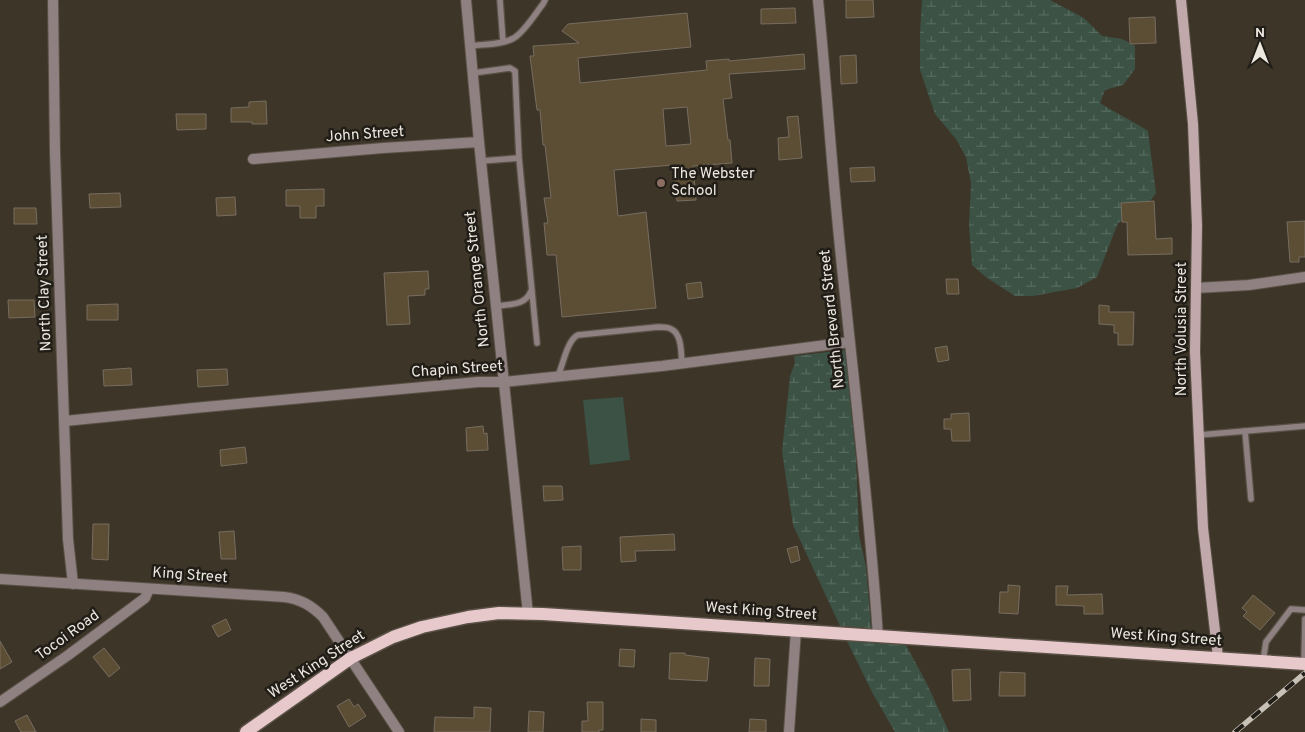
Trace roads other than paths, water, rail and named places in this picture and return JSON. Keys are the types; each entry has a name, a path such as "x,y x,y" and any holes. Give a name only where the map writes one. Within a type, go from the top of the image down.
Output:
{"main road":[{"name":"North Volusia Street","path":"1181,0 1193,124 1197,226 1195,352 1203,528 1218,658"},
{"name":"West King Street","path":"246,732 351,658 393,637 468,616 499,613 796,630 1305,664"}],"street":[{"name":"North Clay Street","path":"53,0 55,153 68,539 73,584"},
{"name":"North Orange Street","path":"466,0 528,614"},
{"name":"North Brevard Street","path":"818,0 878,636"},
{"name":"John Street","path":"253,159 479,142"},
{"path":"1196,288 1249,285 1305,277"},
{"name":"Chapin Street","path":"65,421 478,382 504,382 682,364 850,342"},
{"name":"King Street","path":"0,579 295,599 306,603 323,617 400,732"},
{"name":"Tocoi Road","path":"0,702 67,656 145,598 149,589"},
{"path":"789,732 796,630"}],"lane":[{"path":"500,0 503,42"},
{"path":"470,46 503,42 513,38 521,32 546,0"},
{"path":"473,73 510,68 515,71 520,158 537,343"},
{"path":"481,162 520,158"},
{"path":"496,306 523,302 532,289"},
{"path":"558,376 573,337 658,327 671,328 676,333 679,339 682,364"},
{"path":"1199,435 1305,426"},
{"path":"1245,431 1251,499"},
{"path":"1263,661 1266,642 1291,609 1305,610"},
{"path":"1305,619 1305,664"}],"railway":[{"path":"1235,732 1305,673"}],"place":[{"name":"The Webster School","path":"661,183"}]}
